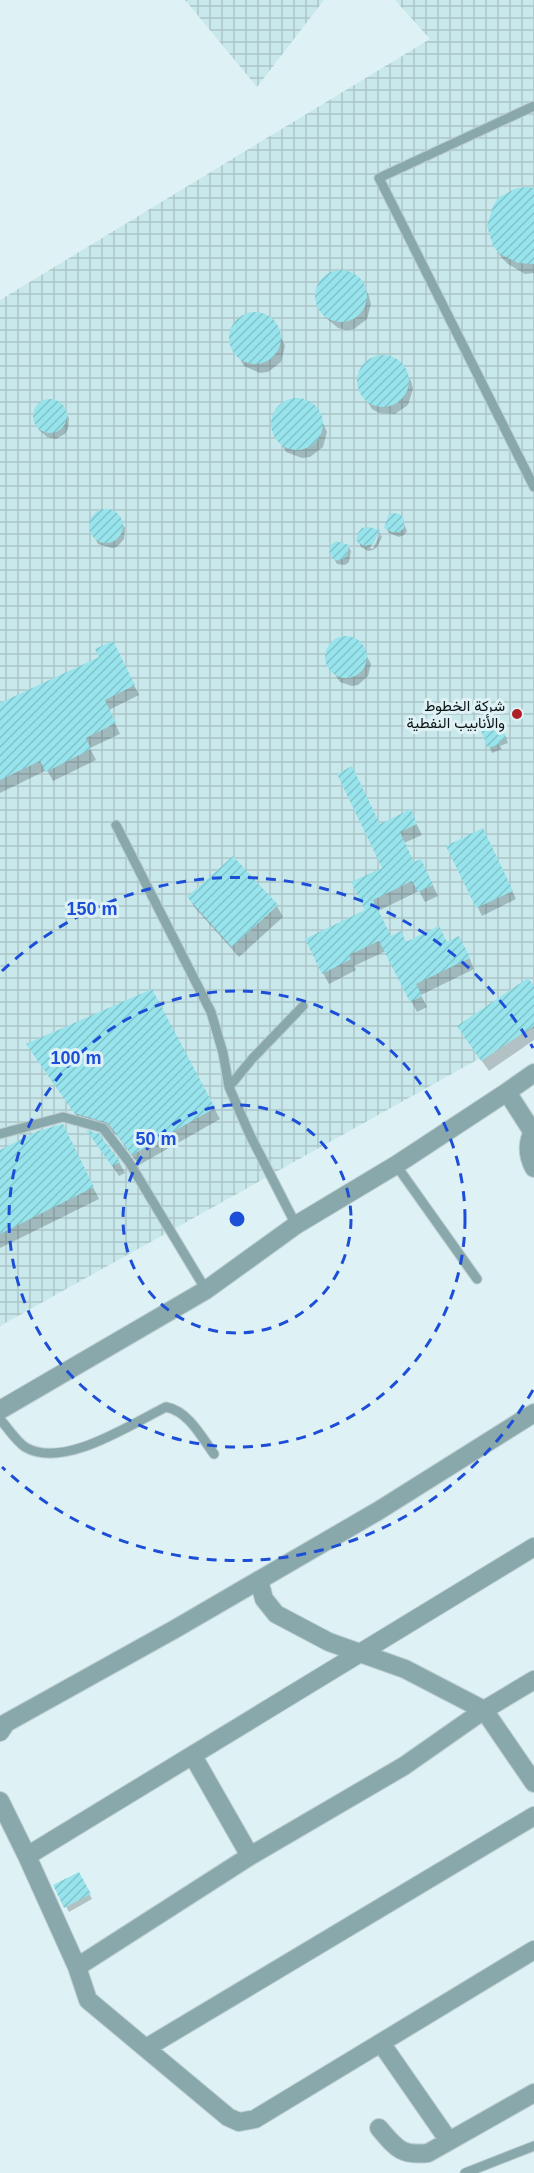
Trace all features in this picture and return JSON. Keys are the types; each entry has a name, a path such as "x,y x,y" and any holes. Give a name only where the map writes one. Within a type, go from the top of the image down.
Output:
{"street":[{"path":"0,1410 206,1290 296,1225 396,1165 534,1072"},
{"path":"507,1092 533,1130 528,1146 534,1168"},
{"path":"0,1731 6,1723 175,1629 378,1511 534,1413"},
{"path":"27,1856 534,1547"},
{"path":"259,1580 264,1599 276,1614 329,1642 405,1669 484,1710 534,1783"},
{"path":"77,1967 250,1856 404,1766 484,1710 534,1680"},
{"path":"193,1756 250,1856"},
{"path":"0,1801 77,1967 88,2000 228,2117 239,2122 255,2119 534,1950"},
{"path":"146,2048 534,1816"},
{"path":"381,2043 448,2141"},
{"path":"379,2128 396,2148 412,2155 428,2152 534,2093"}],"lane":[{"path":"534,106 379,178 534,488"},
{"path":"116,825 211,1012 223,1053 229,1087 250,1135 296,1225"},
{"path":"229,1087 252,1059 303,1006"},
{"path":"0,1134 63,1118 103,1128 129,1162 206,1290"},
{"path":"396,1165 477,1279"},
{"path":"0,1419 25,1447 52,1455 85,1448 166,1407 177,1409 214,1454"},
{"path":"465,2173 534,2146"}],"shaded area":[{"path":"185,0 324,0 257,87"},
{"path":"395,0 534,0 534,1028 0,1326 0,300 430,39"}],"building":[{"path":"517,188 534,188 534,264 518,263 500,254 493,246 487,226 493,206 499,197"},
{"path":"336,270 346,270 355,274 363,282 367,296 363,310 355,318 346,322 336,322 327,318 319,310 315,301 315,291 319,282 327,274"},
{"path":"250,312 260,312 269,316 277,324 281,338 277,352 269,360 260,364 250,364 241,360 233,352 229,343 229,333 233,324 241,316"},
{"path":"378,355 388,355 397,359 405,367 409,381 405,395 397,403 388,407 378,407 369,403 361,395 357,386 357,376 361,367 369,359"},
{"path":"292,398 302,398 311,402 319,410 323,424 319,438 311,446 302,450 292,450 283,446 275,438 271,429 271,419 275,410 283,402"},
{"path":"50,399 62,404 67,416 62,428 50,433 38,428 33,416 38,404"},
{"path":"106,509 118,514 123,526 118,538 106,543 94,538 89,526 94,514"},
{"path":"393,513 400,514 404,519 404,528 399,532 392,532 384,528 388,516"},
{"path":"362,528 380,530 373,544 364,546 356,541"},
{"path":"336,541 349,545 347,556 339,561 333,559 329,551 331,545"},
{"path":"346,636 361,642 367,657 361,672 346,678 331,672 325,657 331,642"},
{"path":"113,641 135,685 105,700 116,723 86,738 91,749 46,772 40,761 0,780 0,703 99,657 95,649"},
{"path":"492,723 493,726 501,723 506,738 499,741 500,744 488,748 480,728"},
{"path":"352,766 380,824 411,809 417,824 400,832 414,862 421,859 433,885 418,892 412,881 373,900 391,936 401,931 406,942 439,926 447,942 459,936 470,958 416,984 422,996 410,1002 379,941 349,955 351,959 322,974 305,939 365,910 351,882 382,868 337,774"},
{"path":"483,828 513,891 476,908 446,846"},
{"path":"233,856 278,905 232,947 187,897"},
{"path":"528,978 534,986 534,1026 481,1061 457,1026"},
{"path":"152,989 215,1108 132,1155 108,1123 74,1113 26,1044"},
{"path":"63,1124 94,1187 0,1234 0,1150 38,1131"},
{"path":"86,1130 99,1134 120,1162 112,1166"},
{"path":"79,1872 91,1894 64,1908 53,1885"}],"place":[{"name":"شركة الخطوط والأنابيب النفطية","path":"517,714"}]}
